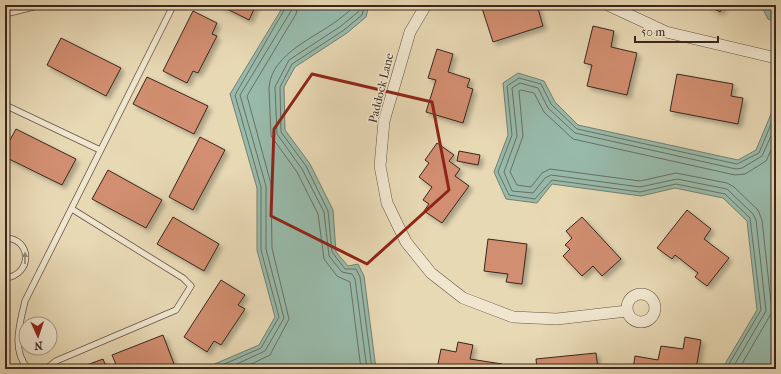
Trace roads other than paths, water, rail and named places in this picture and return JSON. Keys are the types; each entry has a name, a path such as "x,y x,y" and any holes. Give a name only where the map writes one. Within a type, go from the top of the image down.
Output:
{"street":[{"name":"Paddock Lane","path":"426,5 410,32 384,121 380,166 387,203 406,242 431,273 463,298 513,317 557,319 627,311"},
{"path":"608,5 666,32 776,58"}],"lane":[{"path":"5,14 41,5"},
{"path":"28,369 21,361 18,343 18,332 25,301 171,10 172,5"},
{"path":"5,105 100,150"},
{"path":"46,369 56,361 176,310 191,286 183,278 72,209"},
{"path":"5,238 17,241 22,246 26,259 22,269 17,274 5,278"}],"water":[{"path":"284,5 369,5 366,17 347,33 295,67 284,87 285,130 310,164 333,210 336,252 348,266 358,264 364,276 376,369 203,369 259,345 275,317 257,250 257,188 230,94"},
{"path":"761,5 776,5 776,22 768,19"},
{"path":"518,73 544,81 555,102 578,125 738,160 756,150 776,102 776,369 722,369 757,310 747,221 723,198 675,188 641,196 552,184 537,203 506,199 494,172 508,135 503,83"}]}
